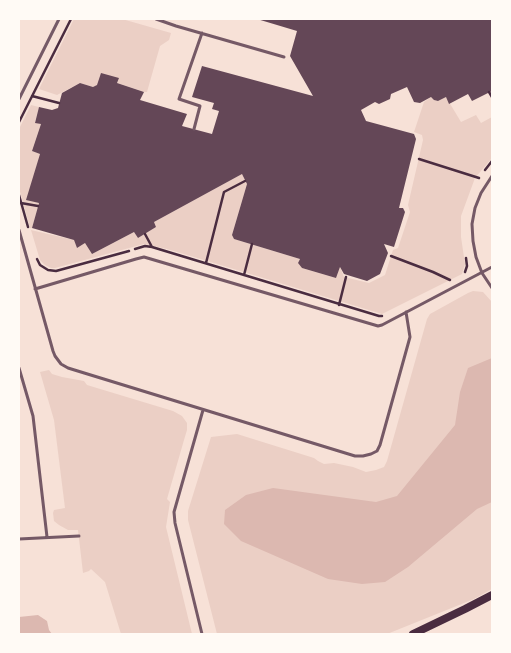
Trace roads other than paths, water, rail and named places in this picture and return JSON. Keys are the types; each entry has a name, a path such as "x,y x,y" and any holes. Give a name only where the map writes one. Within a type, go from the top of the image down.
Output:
{"main road":[{"path":"413,634 492,595"}],"lane":[{"path":"19,99 59,19"},
{"path":"156,19 284,56"},
{"path":"194,129 200,106 179,99 202,33"},
{"path":"492,176 481,192 475,208 472,224 476,257 482,273 492,288"},
{"path":"19,230 53,350 55,356 61,364 68,368 355,456 371,454 377,451 380,445 410,337 406,312"},
{"path":"35,288 128,261 144,258 378,326 492,267"},
{"path":"19,368 33,416 47,538"},
{"path":"202,634 175,523 174,512 203,410"},
{"path":"19,539 79,536"}]}
